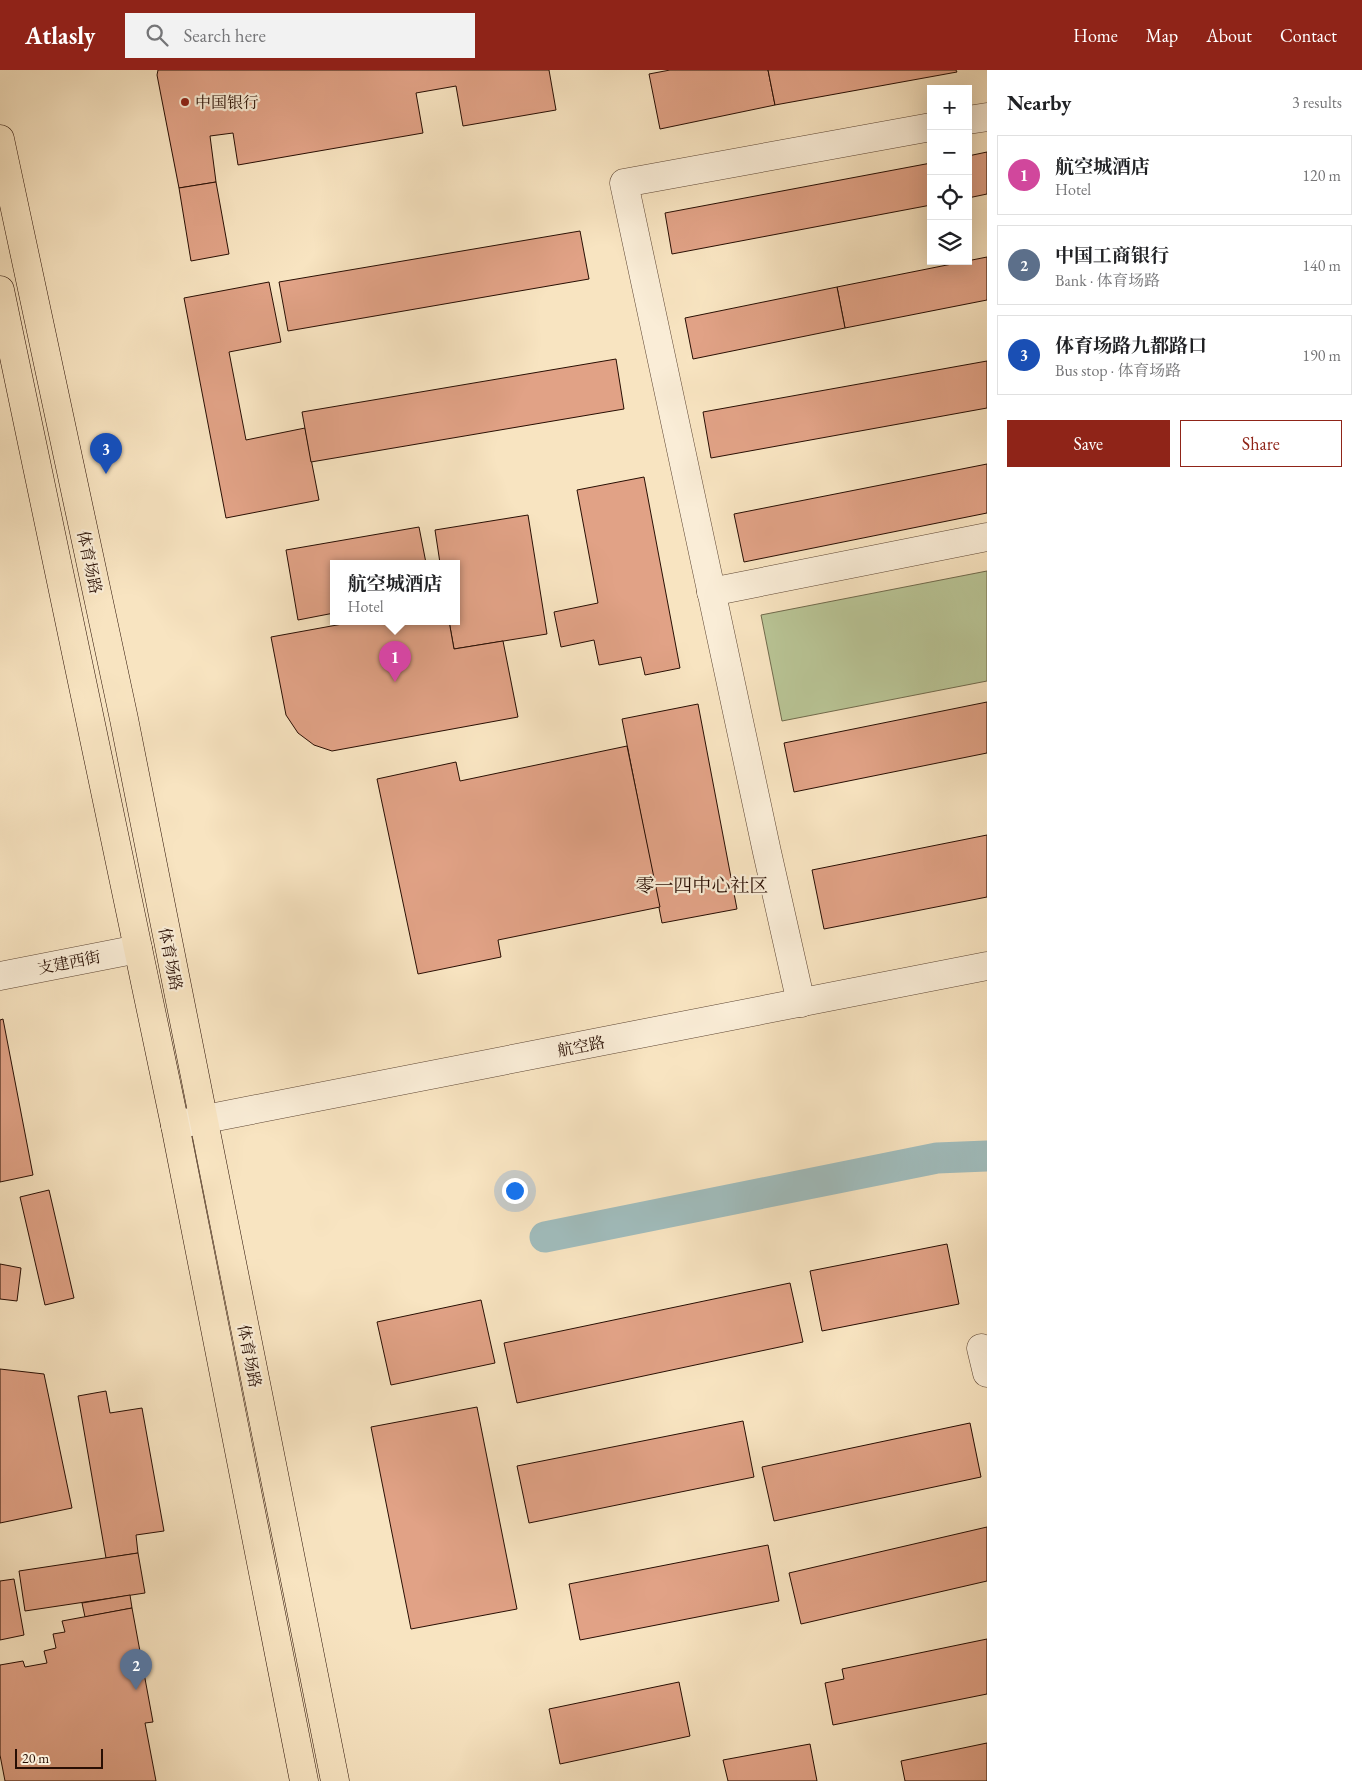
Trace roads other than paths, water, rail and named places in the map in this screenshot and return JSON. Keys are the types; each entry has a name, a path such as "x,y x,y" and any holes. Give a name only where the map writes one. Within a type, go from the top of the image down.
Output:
{"main road":[{"name":"体育场路","path":"0,139 124,719 335,1781"},
{"name":"体育场路","path":"0,290 175,1125 304,1781"}],"street":[{"path":"972,119 987,116"},
{"path":"801,1003 624,183 927,128"},
{"path":"711,592 987,537"},
{"name":"支建西街","path":"0,976 138,949"},
{"name":"航空路","path":"175,1125 987,966"}],"waterway":[{"path":"545,1237 937,1158 987,1156"}],"place":[{"name":"中国银行","path":"185,102"},
{"name":"体育场路九都路口","path":"106,474"},
{"name":"航空城酒店","path":"395,682"},
{"name":"中国工商银行","path":"136,1690"}],"district":[{"name":"零一四中心社区","path":"702,885"}]}
